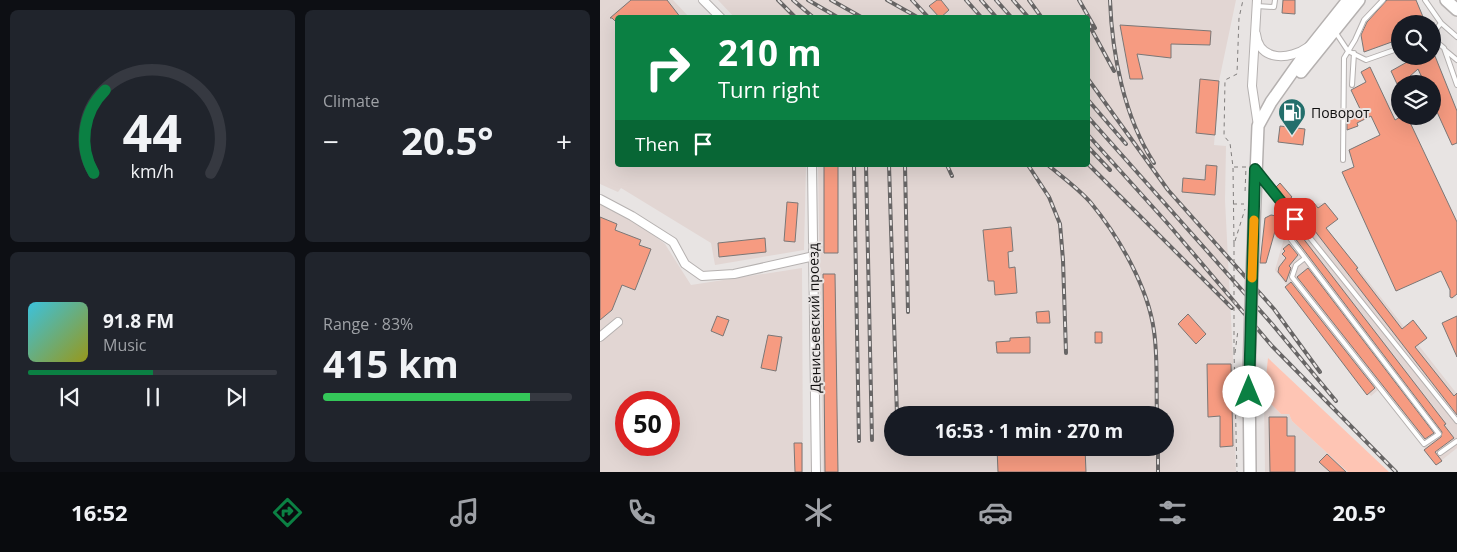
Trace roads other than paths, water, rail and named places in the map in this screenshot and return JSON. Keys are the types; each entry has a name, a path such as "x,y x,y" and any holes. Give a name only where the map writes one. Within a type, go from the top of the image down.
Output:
{"main road":[{"path":"1258,126 1332,28 1348,0"},
{"path":"1250,472 1249,372 1258,126 1271,102 1315,42 1360,0"},
{"path":"1446,0 1457,10"},
{"path":"1454,0 1457,3"}],"street":[{"path":"703,0 718,15"},
{"path":"1257,3 1252,86 1258,126"},
{"path":"1255,22 1257,41 1262,49 1272,56 1283,57 1302,52 1315,42"},
{"name":"Денисьевский проезд","path":"812,167 816,472"},
{"path":"600,199 632,216 673,242 685,264 702,276 734,274 814,256"},
{"path":"600,337 618,322"}],"lane":[{"path":"1257,3 1274,6 1275,0"},
{"path":"1343,160 1344,58 1356,40 1364,20 1383,0"},
{"path":"1425,0 1435,15"},
{"path":"1441,23 1457,37"},
{"path":"1332,28 1348,50 1366,60 1391,51"},
{"path":"1441,45 1457,60"},
{"path":"1444,48 1457,84"},
{"path":"1352,85 1354,53"},
{"path":"1255,169 1457,422"},
{"path":"1300,225 1289,237 1305,258 1439,434 1424,444 1292,277 1296,265 1305,258"},
{"path":"1440,454 1457,441"}],"railway":[{"path":"778,0 793,15"},
{"path":"793,0 810,15"},
{"path":"808,0 834,15"},
{"path":"831,0 858,15"},
{"path":"887,0 914,15"},
{"path":"912,0 926,15"},
{"path":"966,0 979,15"},
{"path":"981,0 994,15"},
{"path":"996,0 1009,15"},
{"path":"1013,0 1026,15"},
{"path":"1029,0 1040,15"},
{"path":"1079,0 1088,15"},
{"path":"1110,0 1117,63 1127,105 1135,126 1154,163"},
{"path":"1090,19 1095,28"},
{"path":"1090,27 1114,71"},
{"path":"1090,82 1168,190 1274,309 1320,372"},
{"path":"1090,102 1126,144"},
{"path":"1090,119 1272,324 1336,401"},
{"path":"1090,137 1169,225 1272,346 1396,472"},
{"path":"1090,149 1110,170"},
{"path":"1090,166 1232,308"},
{"path":"854,167 859,441"},
{"path":"866,167 872,440"},
{"path":"889,167 897,406"},
{"path":"905,167 908,312"},
{"path":"948,167 952,176"},
{"path":"1029,167 1049,197 1060,224 1066,353"},
{"path":"1050,167 1076,188 1102,216 1122,247 1139,280 1146,297 1154,331 1157,406"},
{"path":"1158,456 1158,472"}],"place":[{"name":"Поворот","path":"1292,136"}]}
